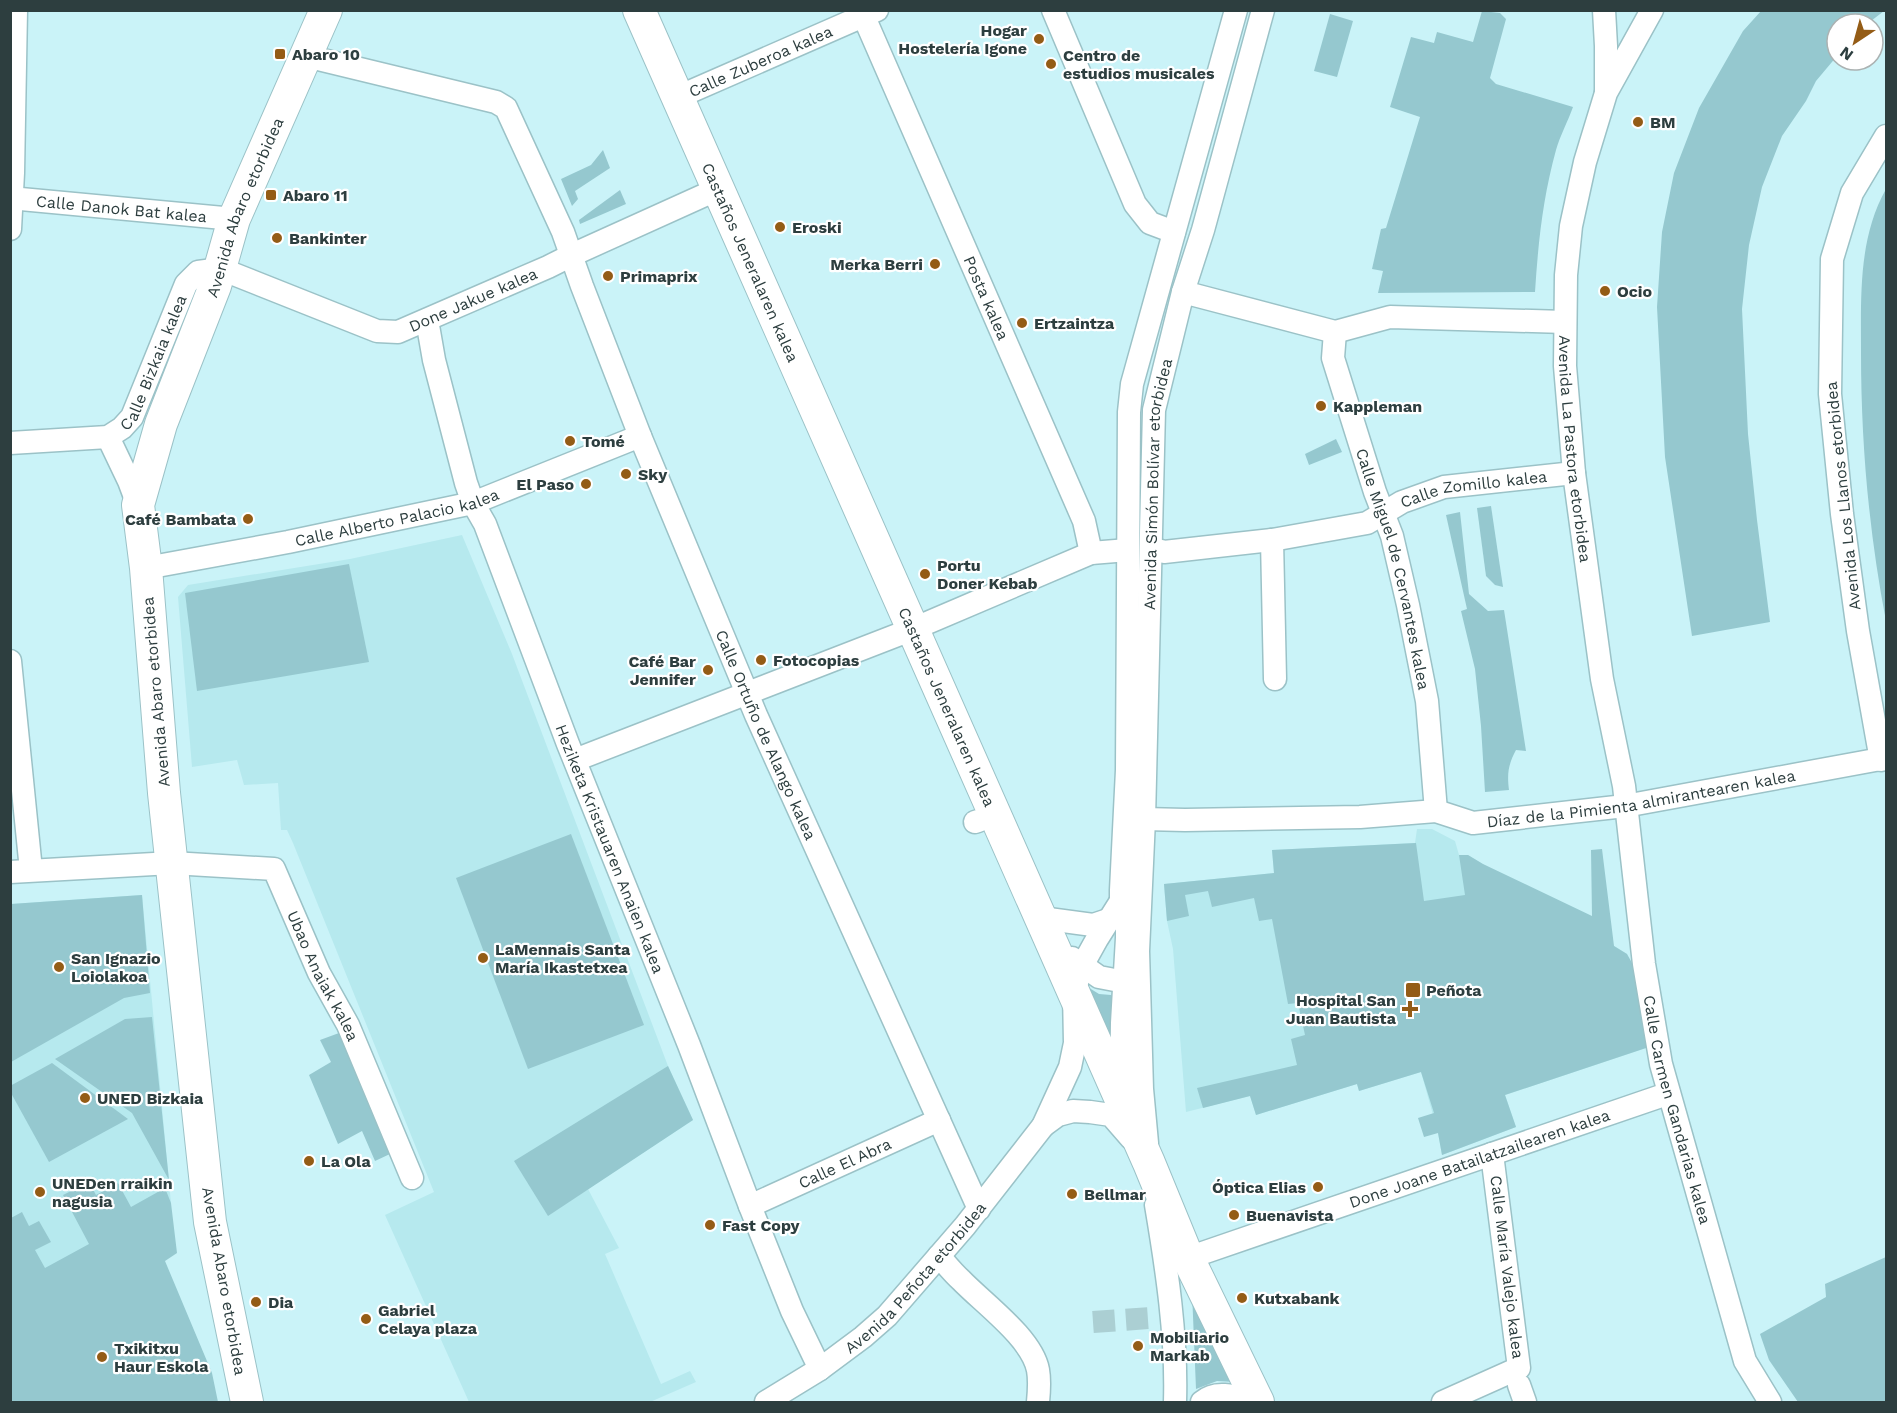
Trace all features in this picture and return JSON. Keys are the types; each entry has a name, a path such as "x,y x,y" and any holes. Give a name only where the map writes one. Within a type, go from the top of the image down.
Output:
{"street":[{"path":"10,229 16,10"},
{"name":"Avenida Abaro etorbidea","path":"247,1402 210,1222 164,793 146,568 138,505 161,424 221,269 234,219 326,10"},
{"name":"Castaños Jeneralaren kalea","path":"639,10 1046,930 1078,979 1121,1098 1188,1258 1256,1402"},
{"path":"1053,10 1135,204 1150,222 1174,232"},
{"name":"Avenida Simón Bolívar etorbidea","path":"1175,1402 1176,1377 1167,1268 1149,1163 1127,918 1121,901 1127,770 1129,412 1132,384 1236,10"},
{"name":"Avenida Simón Bolívar etorbidea","path":"1121,1098 1144,819 1154,410 1183,292 1203,230 1263,10"},
{"name":"Avenida La Pastora etorbidea","path":"1604,10 1606,93"},
{"name":"Avenida La Pastora etorbidea","path":"1625,806 1624,786 1602,679 1574,473 1565,366 1565,322 1571,226 1585,162 1606,93 1652,10"},
{"name":"Calle Zuberoa kalea","path":"678,97 867,12"},
{"name":"Posta kalea","path":"867,12 1084,521 1091,553"},
{"name":"Calle Ortuño de Alango kalea","path":"306,56 496,102 506,108 572,255 640,436 756,715 979,1209"},
{"name":"Avenida Los Llanos etorbidea","path":"1884,759 1858,631 1842,514 1830,394 1832,259 1852,193 1887,136"},
{"name":"Done Jakue kalea","path":"221,269 377,331 398,332 548,267 718,189"},
{"name":"Calle Danok Bat kalea","path":"11,198 234,219"},
{"name":"Calle Bizkaia kalea","path":"10,443 108,437 122,428 132,417 186,284 198,272 221,269"},
{"path":"1183,292 1335,332 1390,317 1565,322"},
{"name":"Heziketa Kristauaren Anaien kalea","path":"427,320 434,360 465,483 485,524 575,760 792,1311 820,1370"},
{"name":"Calle Miguel de Cervantes kalea","path":"1335,332 1333,357 1392,536 1427,701 1436,811"},
{"name":"Calle Alberto Palacio kalea","path":"146,568 288,542 473,502 640,436"},
{"name":"Calle Bizkaia kalea","path":"108,437 138,505"},
{"name":"Calle Zomillo kalea","path":"1151,548 1164,552 1272,540 1367,523 1402,502 1444,487 1574,473"},
{"path":"1272,540 1275,679"},
{"path":"575,760 913,629 1091,553 1128,550"},
{"path":"10,661 21,871 172,863"},
{"name":"Díaz de la Pimienta almirantearen kalea","path":"1144,819 1348,817 1436,811 1473,823 1625,806 1884,759"},
{"name":"Calle Carmen Gandarias kalea","path":"1625,806 1645,975 1667,1094 1744,1361 1770,1402"},
{"name":"Ubao Anaiak kalea","path":"172,863 274,869 319,973 348,1025 412,1178"},
{"path":"1078,979 1108,920 1121,901"},
{"path":"1046,930 1093,925 1108,920"},
{"path":"1078,979 1131,977"},
{"name":"Avenida Peñota etorbidea","path":"766,1402 820,1370 887,1316 979,1209 1043,1126 1070,1067 1075,1043 1078,979"},
{"name":"Done Joane Batailatzailearen kalea","path":"1188,1258 1667,1094"},
{"name":"Avenida Peñota etorbidea","path":"1043,1126 1058,1115 1073,1111 1111,1115 1123,1127 1149,1163"},
{"name":"Calle El Abra","path":"750,1206 939,1120"},
{"name":"Calle María Valejo kalea","path":"1443,1402 1519,1368 1492,1154"},
{"path":"939,1256 1030,1349 1038,1369 1040,1387 1038,1402"},
{"path":"1202,1402 1216,1395 1234,1396 1256,1402"}],"shaded area":[{"path":"1482,11 1500,13 1506,19 1490,78 1496,84 1573,107 1551,168 1544,203 1535,292 1378,293 1383,271 1372,269 1381,229 1386,228 1420,117 1390,107 1411,37 1434,43 1437,32 1473,42"},
{"path":"1761,11 1884,11 1825,12 1825,70 1782,136 1762,187 1749,245 1742,309 1748,434 1770,622 1692,636 1665,457 1657,307 1662,232 1674,173 1699,108 1743,31"},
{"path":"1330,14 1353,21 1337,77 1314,71"},
{"path":"603,150 610,168 575,191 578,199 572,206 561,179 591,165"},
{"path":"1886,189 1886,621 1867,488 1861,387 1861,332 1866,248 1870,228"},
{"path":"620,190 626,204 580,224 579,220"},
{"path":"1336,439 1342,452 1309,465 1305,454"},
{"path":"1491,506 1503,587 1495,585 1486,576 1477,508"},
{"path":"1460,512 1469,594 1488,611 1504,610 1526,751 1516,750 1513,755 1509,770 1509,790 1485,792 1475,669 1461,611 1467,609 1446,515"},
{"name":"LaMennais Santa María Ikastetxea","path":"462,535 512,654 668,1066 693,1120 588,1189 619,1248 605,1254 661,1384 690,1371 696,1382 650,1402 469,1402 385,1215 434,1192 293,843 287,830 281,830 278,783 244,785 237,760 192,767 178,597 188,585 350,559"},
{"path":"349,564 369,662 197,691 185,593"},
{"name":"Hospital San Juan Bautista","path":"1417,829 1432,829 1455,841 1459,855 1468,855 1627,954 1649,1047 1505,1095 1516,1127 1442,1155 1421,1072 1359,1091 1357,1084 1256,1115 1250,1096 1186,1112 1173,949 1167,921 1164,884 1274,873 1272,850 1415,843"},
{"path":"571,834 644,1025 528,1069 456,878"},
{"name":"Hospital San Juan Bautista","path":"1416,843 1424,901 1465,895 1459,855 1468,855 1592,916 1591,850 1602,849 1614,946 1627,954 1636,970 1649,1047 1505,1095 1516,1127 1442,1155 1438,1133 1424,1137 1418,1118 1434,1113 1421,1072 1359,1091 1357,1084 1256,1115 1250,1096 1203,1108 1197,1088 1297,1065 1291,1039 1305,1035 1298,1003 1288,1004 1272,919 1259,921 1254,898 1212,907 1208,891 1185,895 1189,916 1167,921 1164,884 1274,873 1272,850"},
{"name":"UNED Bizkaia","path":"142,895 171,1203 11,1294 11,904"},
{"path":"142,895 150,993 124,998 11,1062 11,904"},
{"path":"1086,986 1099,994 1111,995 1115,999 1113,1047"},
{"path":"152,1017 169,1180 132,1113 55,1059 125,1019"},
{"path":"339,1033 390,1154 375,1161 362,1131 338,1144 309,1075 331,1062 320,1040"},
{"path":"52,1063 128,1119 49,1162 11,1093 10,1086"},
{"path":"668,1066 693,1120 548,1216 514,1161"},
{"path":"89,1182 96,1195 118,1183 131,1207 165,1188 171,1203 177,1253 165,1261 212,1373 218,1402 11,1402 11,1218 22,1212 29,1226 39,1221 51,1242 35,1250 45,1268 89,1244 63,1195"},
{"path":"1886,1257 1886,1402 1798,1402 1769,1360 1760,1334 1826,1297 1825,1284"},
{"path":"1192,1292 1235,1382 1217,1381 1196,1389"}],"tunnel":[{"path":"1093,1322 1150,1318"}],"place":[{"name":"Hogar Hostelería Igone","path":"1039,39"},
{"name":"Abaro 10","path":"280,54"},
{"name":"Centro de estudios musicales","path":"1051,64"},
{"name":"BM","path":"1638,122"},
{"name":"Abaro 11","path":"271,195"},
{"name":"Eroski","path":"780,227"},
{"name":"Bankinter","path":"277,238"},
{"name":"Merka Berri","path":"935,264"},
{"name":"Primaprix","path":"608,276"},
{"name":"Ocio","path":"1605,291"},
{"name":"Ertzaintza","path":"1022,323"},
{"name":"Kappleman","path":"1321,406"},
{"name":"Tomé","path":"570,441"},
{"name":"Sky","path":"626,474"},
{"name":"El Paso","path":"586,484"},
{"name":"Café Bambata","path":"248,519"},
{"name":"Portu Doner Kebab","path":"925,574"},
{"name":"Fotocopias","path":"761,660"},
{"name":"Café Bar Jennifer","path":"708,670"},
{"name":"LaMennais Santa María Ikastetxea","path":"483,958"},
{"name":"San Ignazio Loiolakoa","path":"59,967"},
{"name":"Peñota","path":"1413,990"},
{"name":"Hospital San Juan Bautista","path":"1410,1009"},
{"name":"UNED Bizkaia","path":"85,1098"},
{"name":"La Ola","path":"309,1161"},
{"name":"Óptica Elias","path":"1318,1187"},
{"name":"UNEDen rraikin nagusia","path":"40,1192"},
{"name":"Bellmar","path":"1072,1194"},
{"name":"Buenavista","path":"1234,1215"},
{"name":"Fast Copy","path":"710,1225"},
{"name":"Kutxabank","path":"1242,1298"},
{"name":"Dia","path":"256,1302"},
{"name":"Gabriel Celaya plaza","path":"366,1319"},
{"name":"Mobiliario Markab","path":"1138,1346"},
{"name":"Txikitxu Haur Eskola","path":"102,1357"}]}
